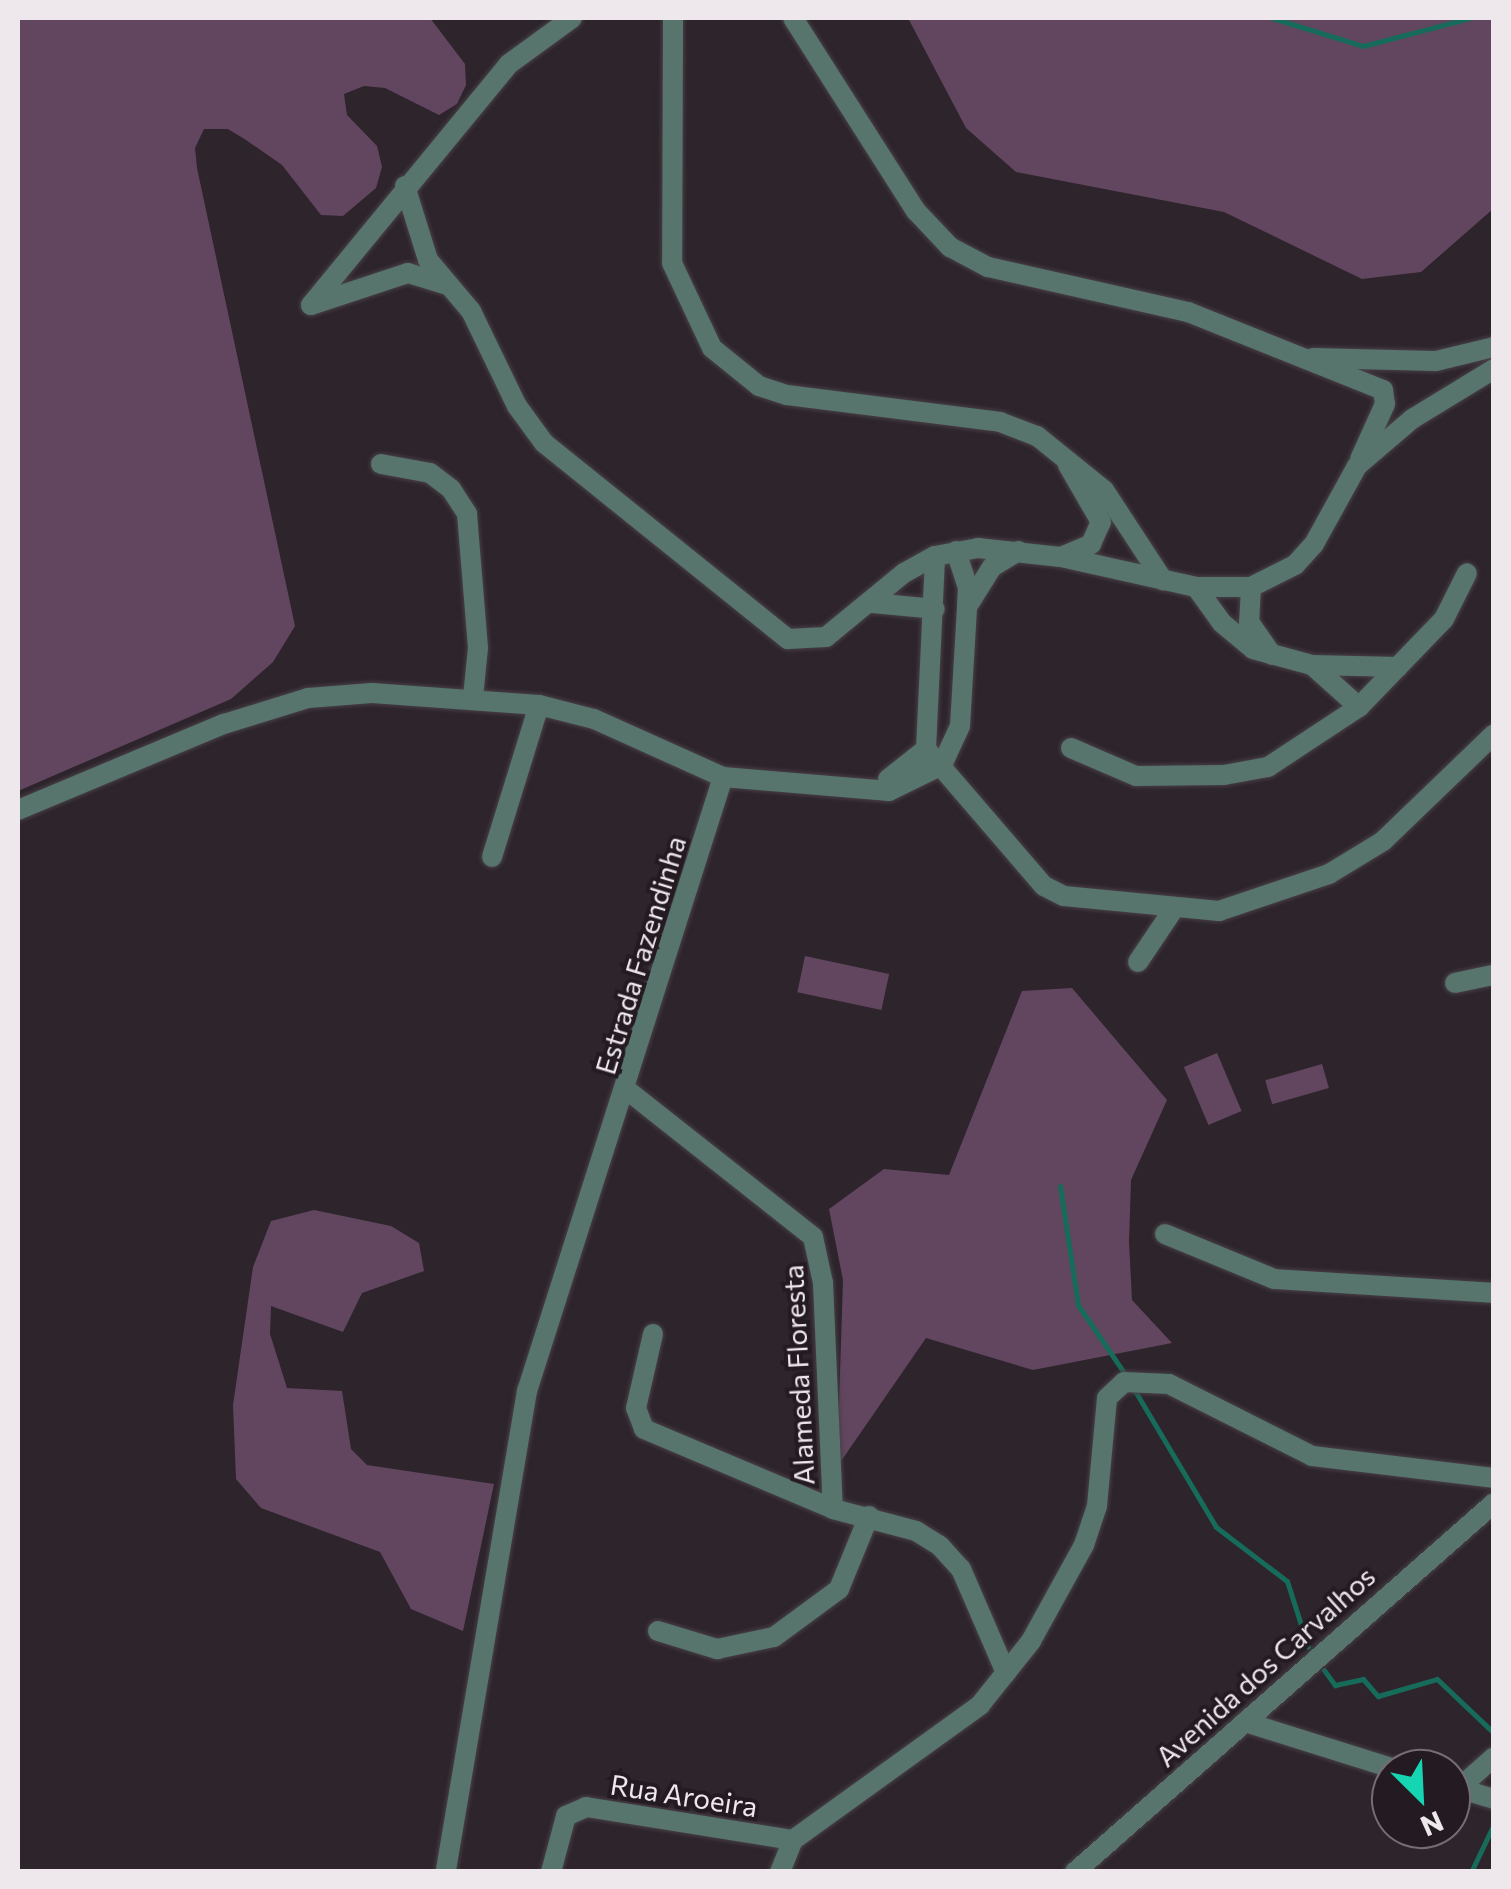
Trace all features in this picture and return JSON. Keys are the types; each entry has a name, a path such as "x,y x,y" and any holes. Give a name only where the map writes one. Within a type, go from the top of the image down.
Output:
{"street":[{"path":"448,286 408,273 311,304 509,64 572,18"},
{"path":"656,18 669,52"},
{"path":"673,18 669,52 672,263 712,348 759,386 787,396 1000,422 1055,448 1104,490 1163,580"},
{"path":"793,18 916,211 950,247 1002,271 1188,312 1301,357 1384,397 1412,419"},
{"path":"405,186 419,243 448,286 471,311 517,406 544,443 570,470 712,572 769,630 810,642 872,604 904,574 946,554 1018,551 1196,587 1251,587 1295,564 1314,544 1357,466 1384,397 1414,360"},
{"path":"1301,357 1436,361 1494,347"},
{"path":"1436,361 1446,381 1445,400"},
{"path":"1357,466 1412,419 1494,368"},
{"path":"1055,448 1101,522 1091,544 1061,557"},
{"path":"382,464 430,473 452,489 467,514 478,648 473,697"},
{"path":"967,607 992,567 1018,551"},
{"path":"18,810 224,724 308,698 473,697 538,705 594,718 724,777 862,791 900,788 942,765 960,726 962,632 968,587 946,554"},
{"path":"862,791 903,772 926,749 934,619 946,554"},
{"path":"1071,748 1136,776 1224,775 1268,767 1358,708 1444,619 1467,573"},
{"path":"1196,587 1238,639 1274,656 1312,666 1398,667"},
{"path":"1251,587 1249,622 1274,656"},
{"path":"872,604 934,619 962,632"},
{"path":"1312,666 1358,708"},
{"path":"492,857 538,705"},
{"path":"930,722 960,726"},
{"path":"926,749 1044,886 1064,896 1219,912 1329,874 1383,841 1494,734"},
{"name":"Estrada Fazendinha","path":"446,1872 527,1391 627,1090 724,777"},
{"path":"1138,962 1173,910"},
{"path":"1455,983 1494,975"},
{"name":"Alameda Floresta","path":"627,1090 813,1237 824,1283 832,1509"},
{"path":"1165,1234 1274,1279 1494,1292"},
{"path":"653,1334 636,1408 644,1429 832,1509 916,1531 961,1569 1006,1673"},
{"path":"780,1872 793,1840 944,1735 1006,1673 1058,1597 1084,1545 1097,1506 1107,1398 1124,1382 1148,1378 1170,1384 1312,1456 1494,1478"},
{"name":"Avenida dos Carvalhos","path":"1075,1872 1494,1503"},
{"path":"658,1631 717,1649 774,1637 839,1588 869,1516"},
{"path":"1246,1722 1371,1761"},
{"path":"1471,1775 1494,1757"},
{"name":"Rua Aroeira","path":"552,1872 566,1816 586,1807 793,1840"}],"shaded area":[{"path":"18,18 430,18 465,64 466,85 457,104 439,115 385,88 364,86 344,94 347,115 377,146 382,167 376,188 343,216 321,215 282,165 246,140 228,129 204,129 195,148 197,168 295,626 273,662 231,699 18,791"},
{"path":"908,18 1493,18 1493,209 1421,272 1362,279 1224,212 1016,172 966,128"},
{"path":"805,956 889,974 881,1010 797,992"},
{"path":"1072,988 1167,1100 1131,1180 1129,1242 1132,1300 1172,1343 1033,1370 926,1338 837,1467 843,1280 829,1209 884,1169 949,1175 1022,991"},
{"path":"1217,1053 1242,1111 1208,1125 1184,1067"},
{"path":"1322,1064 1329,1088 1272,1104 1265,1080"},
{"path":"314,1210 391,1226 419,1243 424,1271 362,1293 343,1332 271,1306 270,1334 287,1388 342,1391 351,1449 367,1465 494,1484 463,1631 411,1609 380,1552 261,1508 236,1479 233,1405 253,1267 271,1221"}],"waterway":[{"path":"1272,18 1363,46 1470,18"},
{"path":"1060,1186 1078,1305 1127,1377"},
{"path":"1135,1391 1216,1527 1287,1581 1308,1647"},
{"path":"1324,1670 1335,1685 1363,1679 1378,1696 1437,1679 1494,1733"},
{"path":"1471,1872 1494,1824"}]}
